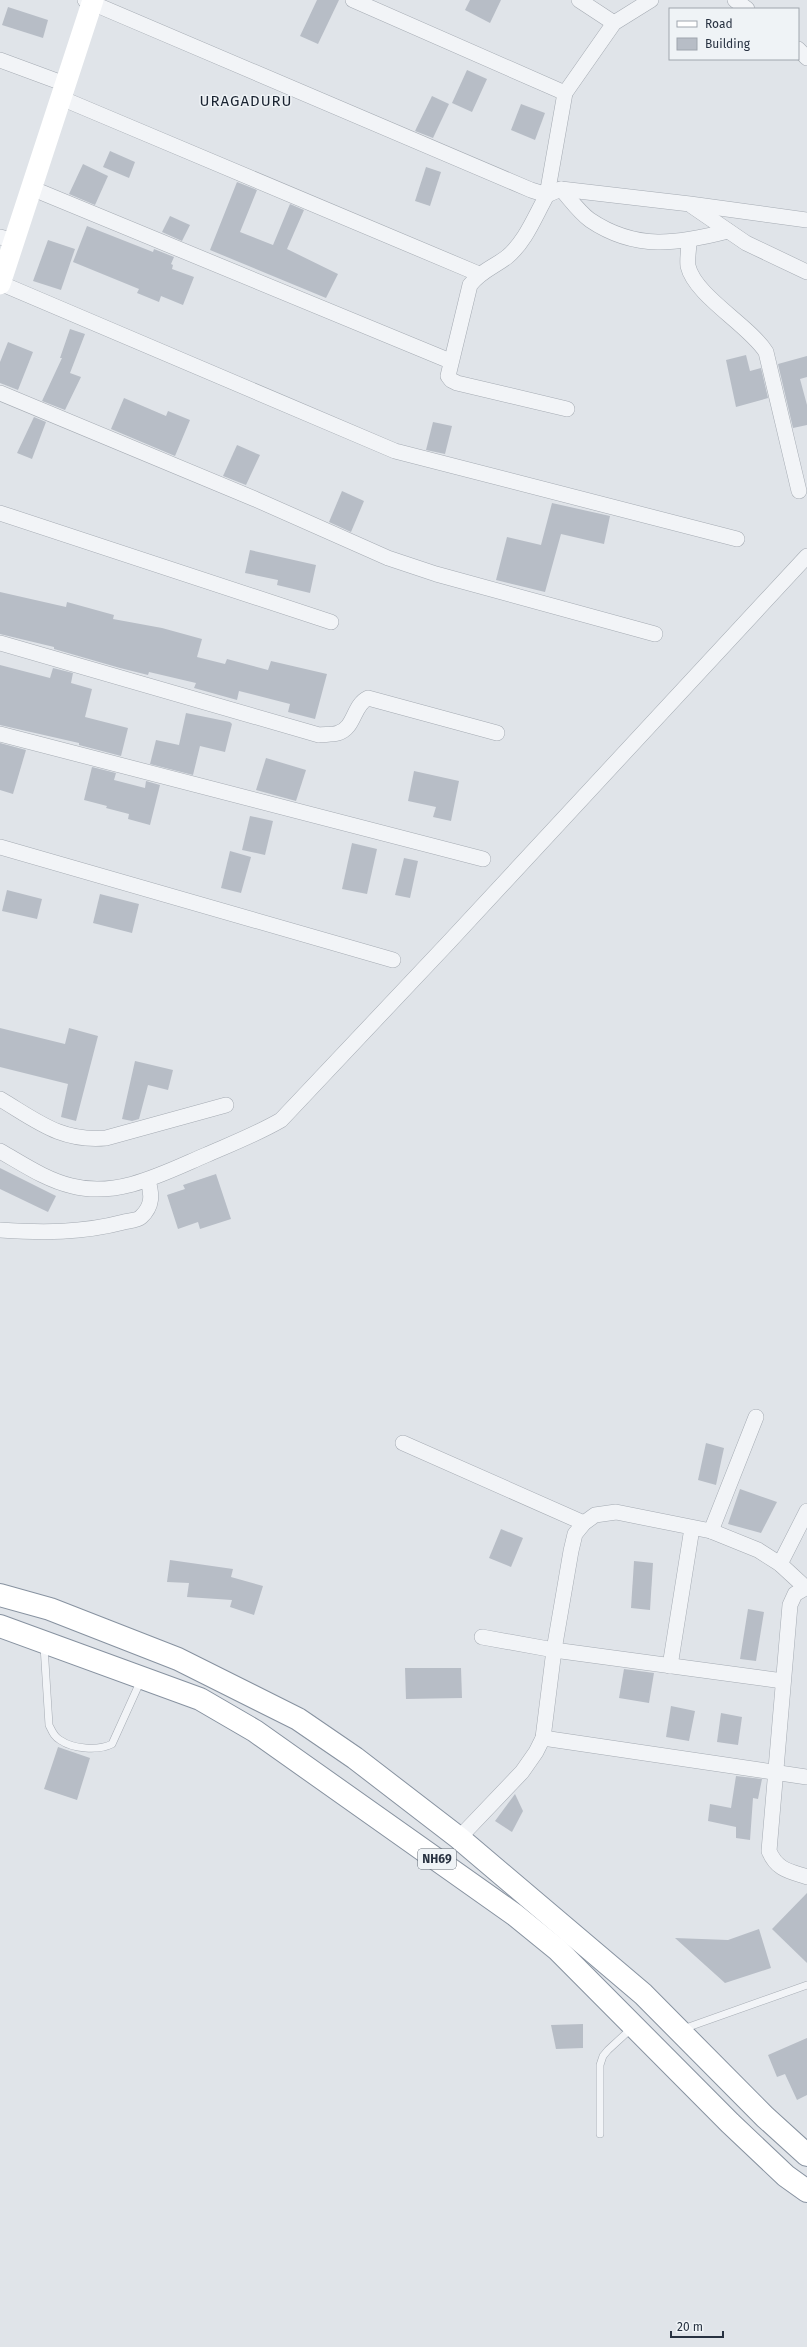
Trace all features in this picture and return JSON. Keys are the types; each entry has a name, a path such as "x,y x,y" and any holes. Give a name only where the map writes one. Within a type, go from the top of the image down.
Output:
{"highway":[{"name":"NH69","path":"0,1595 50,1610 178,1659 298,1719 355,1758 459,1838 603,1959 681,2030 765,2117 807,2155"},
{"name":"NH69","path":"0,1626 200,1699 255,1731 515,1915 558,1950 730,2123 786,2176 807,2191"},
{"path":"200,1699 211,1676"}],"main road":[{"path":"0,284 7,239 31,188 63,91 90,1"}],"street":[{"path":"353,0 565,92"},
{"path":"578,0 614,23"},
{"path":"567,409 457,383 451,380 448,376 450,361 470,285 479,274 506,257 521,242 554,192 565,92 614,23 651,0"},
{"path":"735,0 746,8"},
{"path":"90,1 531,190 690,204 807,220"},
{"path":"799,50 807,58"},
{"path":"0,60 63,91 479,274"},
{"path":"31,188 450,361"},
{"path":"554,192 590,220 625,237 643,242 664,243 689,241 728,231"},
{"path":"690,204 746,243 807,272"},
{"path":"689,241 688,265 692,275 728,315 755,337 766,352 799,491"},
{"path":"0,284 395,451 737,539"},
{"path":"0,393 248,496 388,558 436,574 656,634"},
{"path":"0,513 331,622"},
{"path":"0,1152 46,1176 72,1186 107,1189 148,1180 259,1132 281,1120 449,942 807,556"},
{"path":"0,643 319,735 338,734 348,728 361,701 368,698 497,733"},
{"path":"0,734 483,859"},
{"path":"0,847 393,960"},
{"path":"0,1099 44,1125 71,1137 87,1140 106,1138 226,1105"},
{"path":"0,1230 48,1233 103,1227 140,1218 148,1209 151,1201 152,1194 148,1180"},
{"path":"711,1532 756,1417"},
{"path":"403,1443 584,1523"},
{"path":"780,1564 807,1511"},
{"path":"459,1838 522,1772 536,1752 543,1738 554,1650 575,1534 584,1523 595,1515 616,1512 711,1532 758,1550 780,1564 806,1587 795,1594 790,1605 769,1851 774,1862 782,1868 807,1877"},
{"path":"670,1666 692,1528"},
{"path":"482,1637 554,1650 783,1681"},
{"path":"543,1738 807,1778"}],"lane":[{"path":"44,1642 49,1725 54,1735 61,1741 94,1750 104,1749 112,1744 142,1678"},
{"path":"681,2030 807,1985"},
{"path":"600,2134 600,2065 603,2056 634,2026"}],"building":[{"path":"317,0 339,0 318,44 300,36"},
{"path":"470,0 501,0 490,23 465,10"},
{"path":"8,7 48,20 43,38 2,25"},
{"path":"467,70 487,79 472,112 452,103"},
{"path":"432,96 449,104 433,138 415,131"},
{"path":"521,104 545,113 535,140 511,130"},
{"path":"110,151 135,162 129,178 103,167"},
{"path":"83,164 108,176 95,205 69,194"},
{"path":"426,167 441,172 430,206 415,201"},
{"path":"237,182 257,190 240,232 273,245 290,204 304,210 287,249 338,274 326,298 210,250"},
{"path":"170,216 190,225 182,241 162,232"},
{"path":"87,226 153,252 154,249 174,257 171,264 173,265 172,269 194,277 183,305 161,296 159,302 137,293 139,289 73,262"},
{"path":"48,240 75,249 61,290 33,281"},
{"path":"70,329 85,334 70,373 81,377 65,410 42,401 62,358 60,358"},
{"path":"8,342 33,352 18,390 0,383 0,362"},
{"path":"746,355 750,371 761,368 768,398 736,407 726,360"},
{"path":"807,356 807,377 800,379 807,405 807,425 793,428 778,364"},
{"path":"124,398 166,416 168,411 190,420 175,456 111,429"},
{"path":"34,417 46,422 32,459 17,453"},
{"path":"433,422 452,426 445,454 426,450"},
{"path":"237,445 260,455 246,485 223,476"},
{"path":"342,491 364,501 351,532 329,522"},
{"path":"552,503 610,516 604,544 561,534 545,592 496,580 507,537 541,545"},
{"path":"250,550 316,565 310,593 277,585 278,580 245,573"},
{"path":"0,592 66,607 67,602 114,615 113,619 162,628 202,639 197,657 225,664 227,659 268,670 271,661 327,674 315,719 288,712 290,704 239,691 237,700 194,688 196,683 149,672 148,675 120,668 54,649 54,647 0,634"},
{"path":"0,665 50,678 53,668 73,673 71,683 92,689 85,717 128,728 121,756 79,745 79,743 0,725"},
{"path":"186,713 230,722 232,724 225,752 200,746 193,775 150,764 156,740 179,745"},
{"path":"0,743 26,750 13,794 0,790"},
{"path":"266,758 306,770 296,801 256,790"},
{"path":"92,767 116,773 114,780 145,788 146,781 160,785 150,825 128,819 129,814 84,800"},
{"path":"414,771 459,781 451,821 433,817 436,807 408,801"},
{"path":"250,816 273,821 265,855 242,850"},
{"path":"352,843 377,849 367,894 342,889"},
{"path":"230,851 251,857 241,893 221,888"},
{"path":"404,858 418,861 410,898 395,895"},
{"path":"7,890 42,899 37,919 2,911"},
{"path":"100,894 139,904 132,933 93,923"},
{"path":"0,1028 65,1044 69,1028 98,1036 76,1121 61,1117 68,1084 0,1067"},
{"path":"135,1061 173,1070 168,1090 148,1085 139,1119 132,1121 122,1119"},
{"path":"0,1168 56,1196 48,1212 0,1189"},
{"path":"216,1174 231,1219 200,1229 198,1222 178,1229 167,1195 185,1189 183,1185"},
{"path":"706,1443 724,1448 716,1485 698,1480"},
{"path":"740,1489 777,1502 761,1533 728,1524"},
{"path":"501,1529 523,1538 511,1567 489,1558"},
{"path":"170,1560 233,1569 231,1577 263,1586 254,1615 230,1607 232,1600 187,1597 189,1583 167,1582"},
{"path":"634,1561 653,1563 650,1610 631,1608"},
{"path":"748,1609 764,1612 756,1661 740,1659"},
{"path":"405,1668 461,1668 462,1698 406,1699"},
{"path":"624,1669 654,1673 649,1703 619,1698"},
{"path":"671,1706 695,1711 689,1741 666,1737"},
{"path":"721,1713 742,1717 738,1745 717,1742"},
{"path":"58,1747 90,1758 77,1800 44,1789"},
{"path":"736,1776 762,1779 758,1799 753,1798 750,1840 736,1838 736,1827 708,1821 710,1804 731,1808"},
{"path":"515,1794 523,1811 512,1832 495,1821"},
{"path":"807,1893 807,1963 772,1929"},
{"path":"759,1929 771,1968 725,1983 675,1938 728,1940"},
{"path":"583,2024 583,2048 556,2049 551,2025"},
{"path":"807,2038 807,2095 797,2100 785,2074 777,2077 768,2055"}],"district":[{"name":"URAGADURU","path":"246,101"}]}
